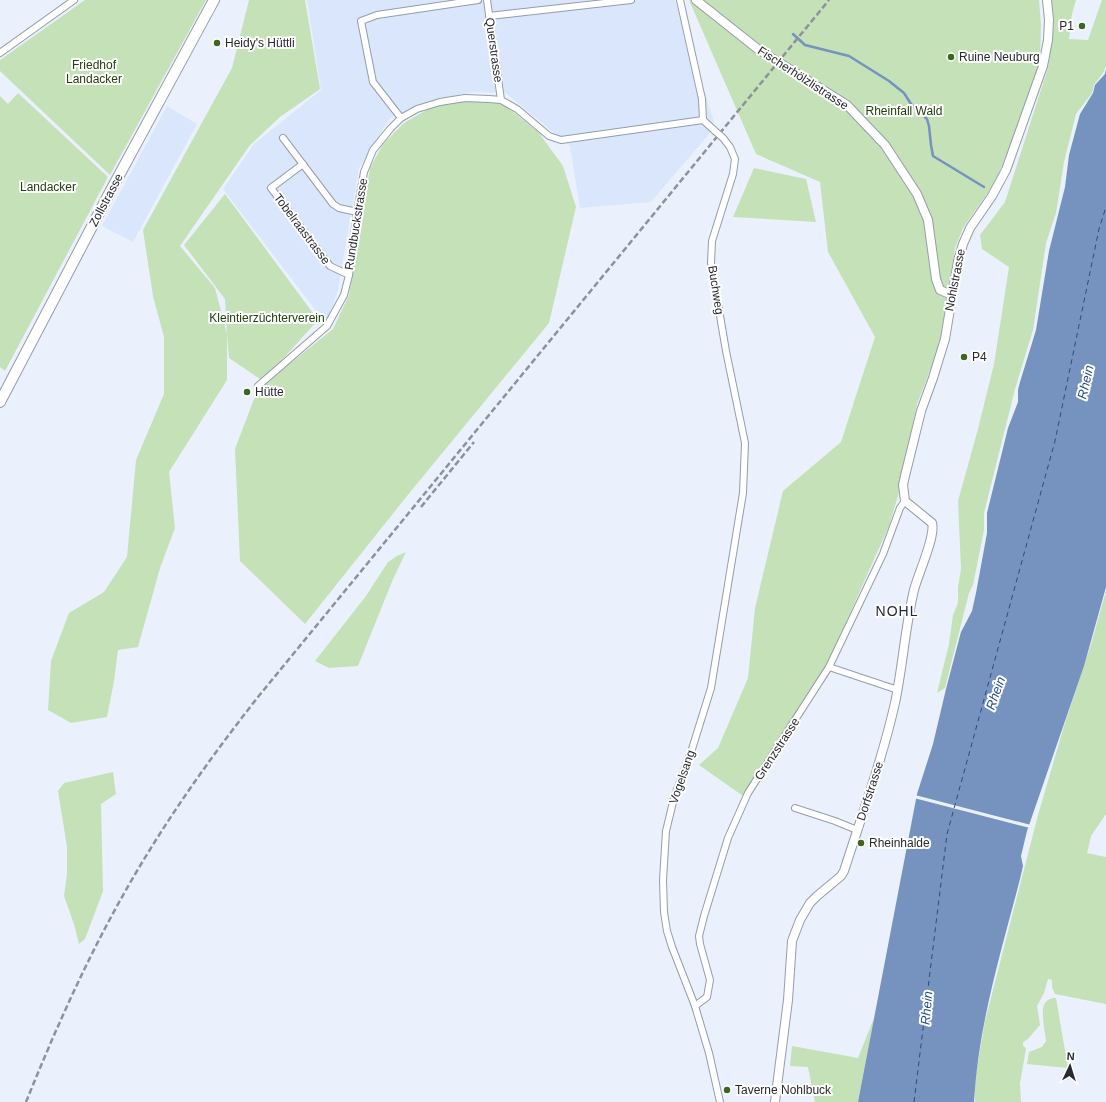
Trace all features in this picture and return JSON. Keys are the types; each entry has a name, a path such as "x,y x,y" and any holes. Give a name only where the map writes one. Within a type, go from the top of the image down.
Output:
{"main road":[{"name":"Zollstrasse","path":"0,402 110,192 214,0"}],"street":[{"path":"0,53 74,0"},
{"path":"401,118 373,82 362,21 376,15 478,0"},
{"name":"Querstrasse","path":"487,0 501,100"},
{"path":"489,16 631,0"},
{"path":"680,0 702,99 703,120"},
{"name":"Fischerhölzlistrasse","path":"696,0 759,50 846,104 885,144 917,194 928,220 936,279 940,290 952,295"},
{"name":"Nohlstrasse","path":"905,501 903,485 921,411 945,339 958,261 970,228 992,196 1006,170 1043,66 1048,40 1049,20 1047,0"},
{"name":"Rundbuckstrasse","path":"258,386 327,326 344,295 349,275 361,183 370,157 381,140 401,118 428,105 478,97 501,100 517,109 549,136 561,140 703,120"},
{"name":"Buchweg","path":"703,120 723,138 730,147 735,159 733,174 712,242 711,263 726,351 745,443 743,493 734,546"},
{"path":"283,138 333,204 339,208 357,212"},
{"name":"Tobelraastrasse","path":"303,164 271,188 330,266 349,275"},
{"name":"Grenzstrasse","path":"695,1006 707,997 710,980 700,944 701,926 728,838 748,793 829,667 883,554 900,508 905,501"},
{"name":"Dorfstrasse","path":"775,1102 788,1000 792,941 800,920 810,903 841,876 844,871 876,774 898,690 914,589 933,531 932,523 905,501"},
{"name":"Vogelsang","path":"720,1102 709,1054 695,1006 667,931 662,880 666,831 674,798 692,749 711,688 734,546"},
{"path":"829,667 898,690"},
{"path":"795,808 857,830"}],"shaded area":[{"path":"307,0 675,0 714,121 709,134 651,202 580,208 570,146 506,93 473,92 426,102 390,118 359,168 338,290 326,324 223,189 254,144 321,90"},
{"path":"167,106 197,124 133,242 102,226"}],"green space":[{"name":"Friedhof Landacker","path":"85,0 206,0 110,175 0,71 0,60"},
{"path":"249,0 305,0 320,89 280,117 250,145 180,246 215,288 227,334 227,380 169,472 175,528 160,568 138,647 118,650 107,717 71,723 48,710 51,661 69,613 104,592 127,557 136,460 164,394 164,337 153,296 143,230 232,68"},
{"name":"Rheinfall Wald","path":"689,0 1039,0 1041,25 1040,62 1022,115 996,181 963,228 955,248 941,342 917,404 899,492 889,526 833,651 810,694 743,796 699,765 718,748 748,678 755,608 783,491 841,442 875,337 828,252 820,182 756,154"},
{"path":"1050,0 1076,0 1072,14 1069,39 1088,40 1102,0 1106,0 1106,66 1103,73 1094,85 1092,93 1076,114 1064,162 1056,213 1046,243 1033,330 1015,389 984,513 984,530 973,585 969,593 945,688 937,693 949,644 953,615 958,603 958,587 961,569 958,501 994,364 1009,267 982,249 980,235 1005,202 1048,68 1051,34"},
{"name":"Landacker","path":"18,93 108,177 5,371 0,367 0,96 8,104"},
{"path":"463,99 502,103 539,133 563,166 576,207 549,323 407,496 305,624 240,561 235,449 254,399 273,376 333,329 349,295 370,168 383,144 404,123 430,108"},
{"path":"754,168 806,179 816,222 733,217"},
{"name":"Kleintierzüchterverein","path":"225,194 318,320 263,381 229,358 225,299 184,245"},
{"path":"406,552 393,579 358,666 329,668 315,661 366,596 388,562"},
{"path":"1106,591 1106,814 1091,836 1087,853 1106,857 1106,1004 1055,994 1052,987 1052,980 1048,979 1044,993 1037,1006 1040,1025 1028,1039 1023,1042 1026,1049 1020,1083 1021,1102 975,1102 975,1079 985,1021 1038,815"},
{"path":"113,772 116,794 101,804 103,891 85,939 79,944 64,896 67,874 67,847 58,791 64,783"},
{"path":"1056,998 1068,1068 1027,1064 1029,1052 1042,1047 1046,1041 1043,1010 1045,1003 1048,1000"},
{"path":"874,1018 858,1102 815,1102 808,1067 790,1066 792,1046 858,1058"}],"water":[{"name":"Rhein","path":"1106,69 1106,587 1084,666 1027,831 1021,856 1023,866 985,1017 976,1074 974,1102 858,1102 917,794 933,744 961,632 972,611 987,533 987,513 1008,428 1018,402 1020,382 1036,330 1049,251 1065,187 1069,155 1080,114 1093,93 1095,85 1105,74"}],"pier":[{"path":"915,795 1031,825 1030,828 914,798"}],"waterway":[{"path":"793,34 805,45 849,56 889,81 904,93 911,104 927,119 933,156 984,187"}],"ferry route":[{"path":"914,1102 947,834 1055,441 1099,229 1106,207"}],"railway":[{"path":"26,1102 77,985 121,899 151,848 226,739 258,697 829,0"},
{"path":"421,507 474,442"}],"place":[{"name":"P1","path":"1082,26"},
{"name":"Heidy's Hüttli","path":"217,43"},
{"name":"Ruine Neuburg","path":"951,57"},
{"name":"P4","path":"964,357"},
{"name":"Hütte","path":"247,392"},
{"name":"Rheinhalde","path":"861,843"},
{"name":"Taverne Nohlbuck","path":"727,1090"}],"district":[{"name":"NOHL","path":"897,611"}]}
